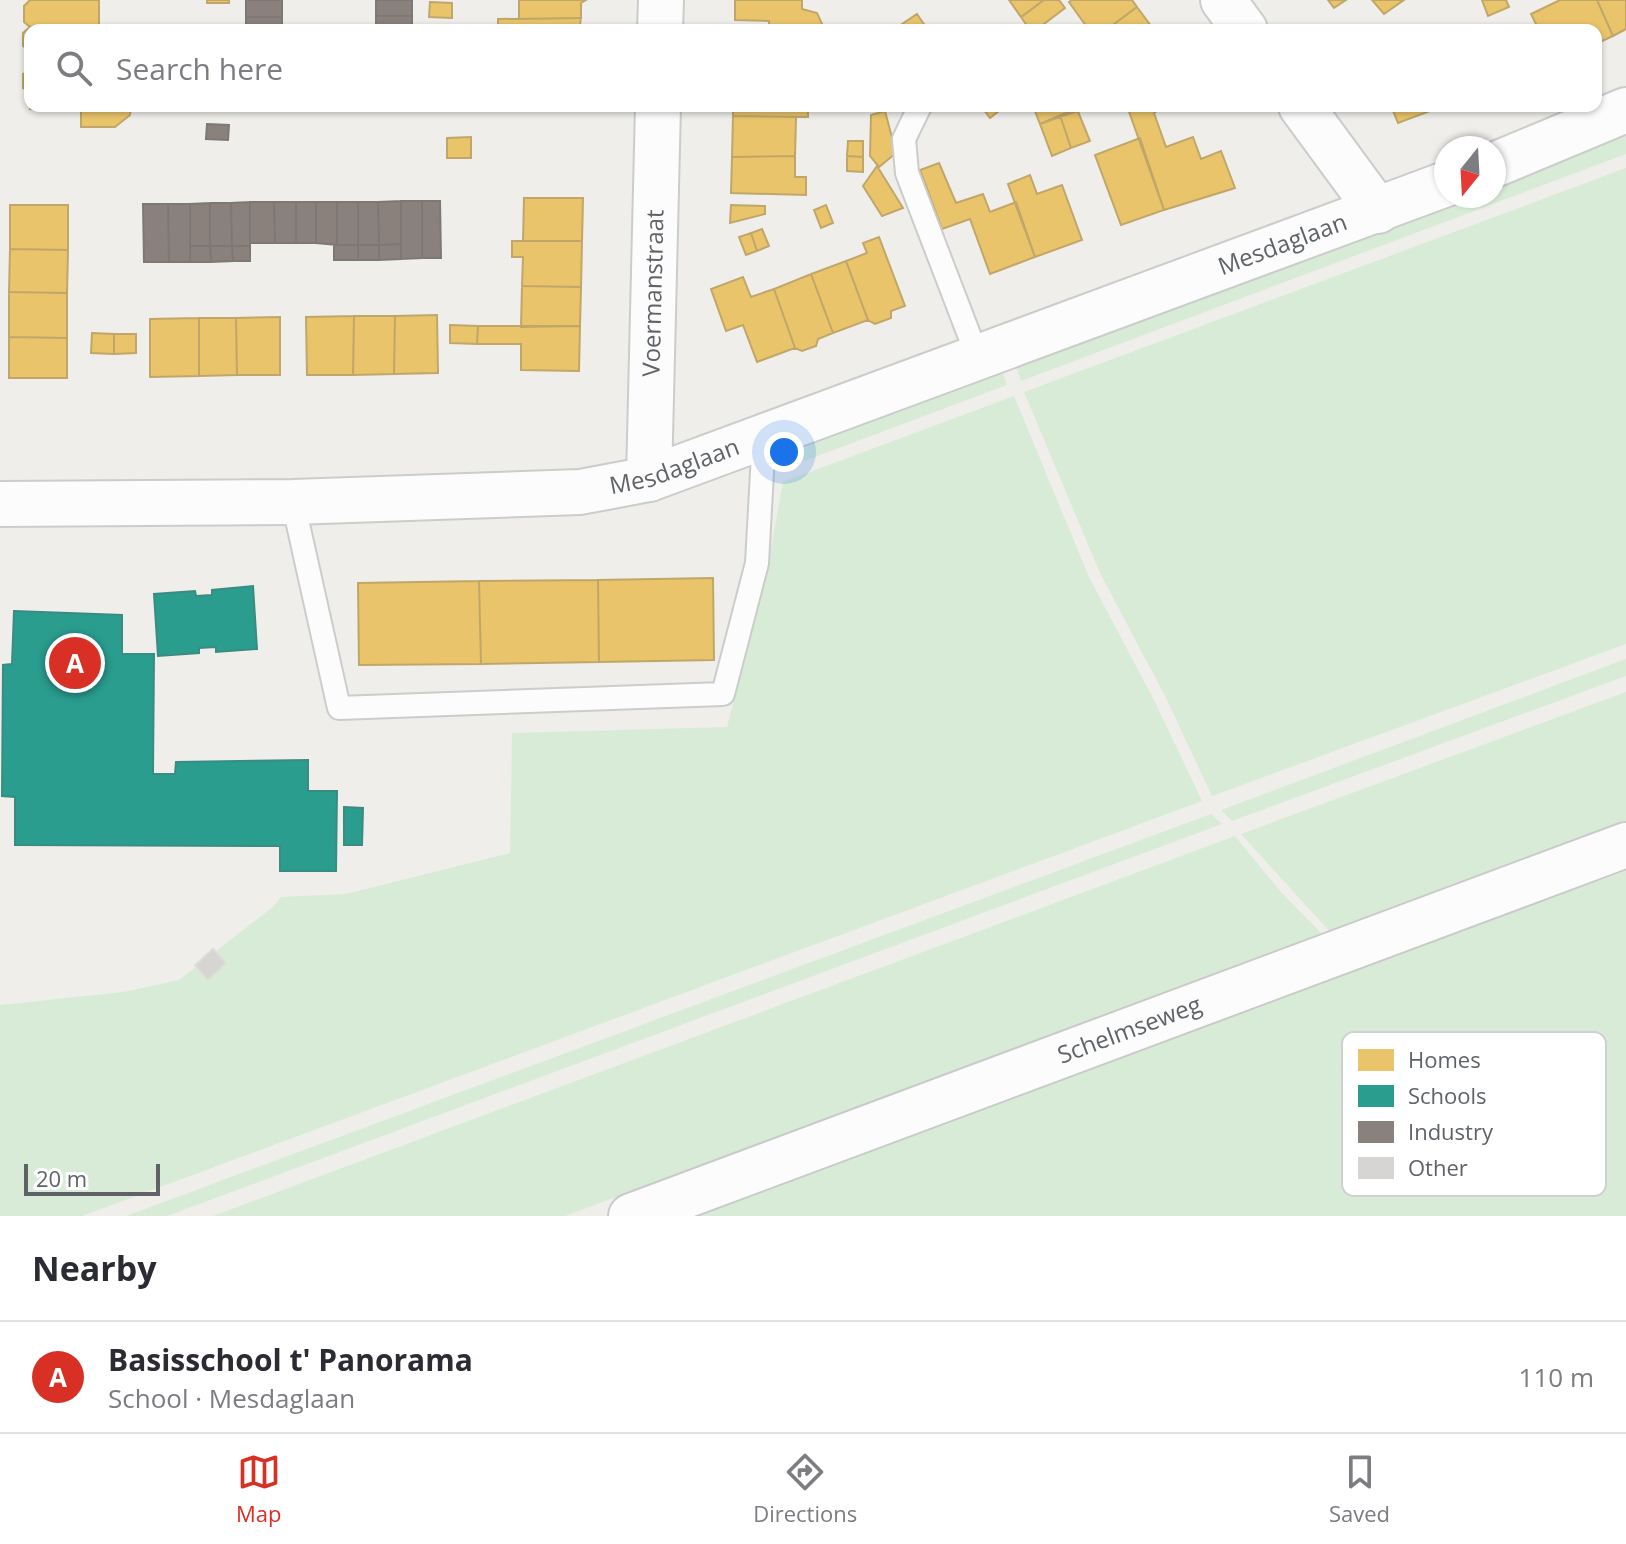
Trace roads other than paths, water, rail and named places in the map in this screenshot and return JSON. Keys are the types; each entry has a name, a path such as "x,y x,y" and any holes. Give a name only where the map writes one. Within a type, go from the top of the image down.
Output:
{"street":[{"path":"660,24 661,0"},
{"path":"1223,0 1241,24"},
{"path":"1506,160 1626,110"},
{"name":"Voermanstraat","path":"649,479 658,112"},
{"path":"1305,112 1378,211"},
{"name":"Mesdaglaan","path":"0,504 293,502 580,492 649,479 1434,189"},
{"name":"Schelmseweg","path":"631,1216 1626,845"}],"lane":[{"path":"917,112 904,139 907,173 978,358"},
{"path":"293,502 339,708 723,694 757,563 764,436"}],"place":[{"name":"Basisschool t' Panorama","path":"75,663"}]}
